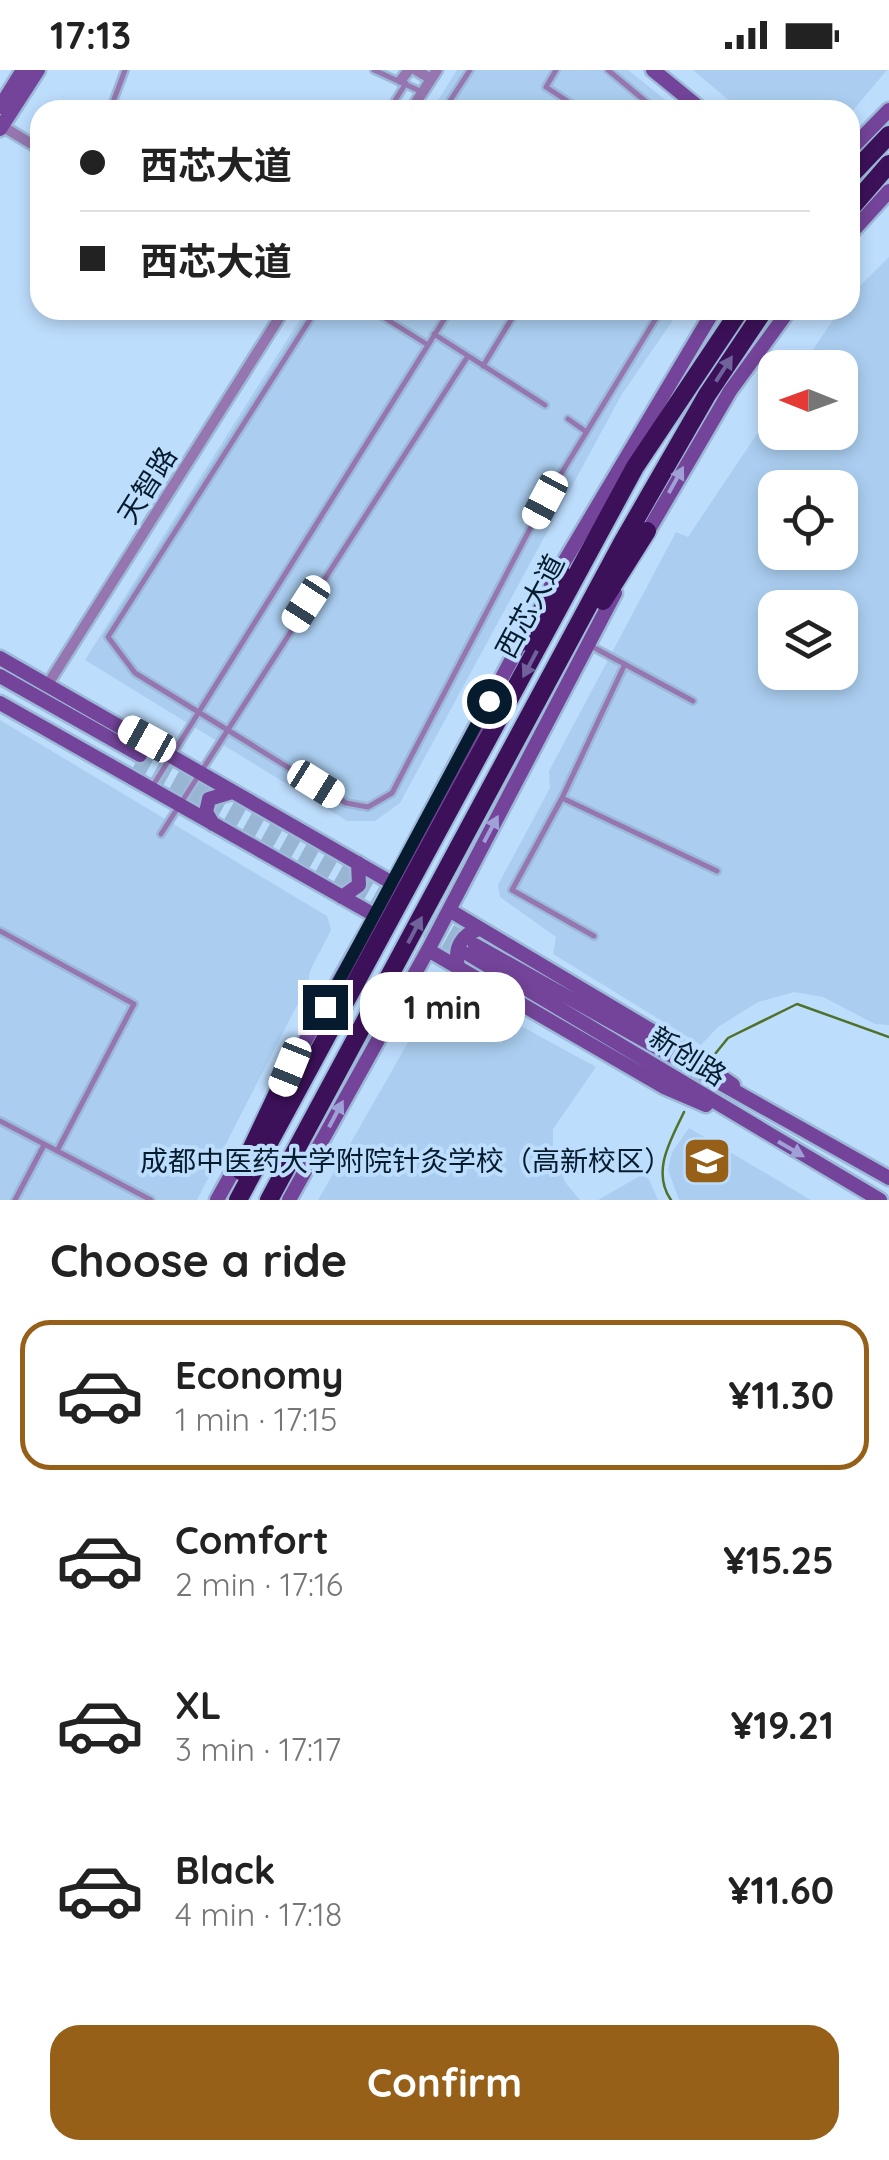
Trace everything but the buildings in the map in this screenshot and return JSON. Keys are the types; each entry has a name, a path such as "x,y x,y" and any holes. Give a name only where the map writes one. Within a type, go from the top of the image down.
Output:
{"highway":[{"path":"860,165 889,134"},
{"path":"860,198 889,164"},
{"name":"西芯大道","path":"238,1200 382,942 635,467 733,320"},
{"name":"西芯大道","path":"269,1200 675,448 758,320"},
{"path":"521,642 635,467"},
{"path":"530,714 647,531"},
{"path":"228,1200 290,1067"}],"main road":[{"path":"0,107 23,70"},
{"path":"1,128 38,70"},
{"path":"652,70 690,100"},
{"path":"860,140 889,110"},
{"path":"860,223 889,191"},
{"name":"西芯大道","path":"217,1200 394,884 620,462 708,320"},
{"path":"289,1200 428,950 647,531 730,390 782,320"},
{"path":"0,658 394,884"},
{"path":"0,676 137,760 0,687"},
{"path":"0,704 376,916"},
{"path":"213,824 206,812 209,800 232,792"},
{"path":"342,897 359,885 358,863"},
{"path":"449,910 718,1071 752,1102"},
{"path":"467,955 458,947 468,933 479,929"},
{"path":"428,950 467,955"},
{"name":"新创路","path":"467,955 752,1102 889,1178"},
{"name":"新创路","path":"467,955 880,1200"}],"street":[{"path":"408,74 434,74"},
{"path":"417,100 434,74"},
{"path":"1,128 30,144"},
{"name":"天智路","path":"48,684 278,320"}],"lane":[{"path":"114,100 124,70"},
{"path":"374,70 408,74 422,93"},
{"path":"450,100 470,70"},
{"path":"556,70 546,86 566,100"},
{"path":"608,70 644,100"},
{"path":"394,100 408,74"},
{"path":"310,320 108,637 135,673 346,803 368,806 384,801 392,793 586,431 655,320"},
{"path":"388,320 428,345"},
{"path":"150,790 443,320"},
{"path":"483,366 511,320"},
{"path":"434,334 545,405"},
{"path":"160,834 468,356"},
{"path":"568,419 586,431"},
{"path":"588,644 693,701"},
{"path":"594,936 512,890 562,798 625,664"},
{"path":"562,798 717,871"},
{"path":"0,931 134,1004 57,1151"},
{"path":"0,1121 151,1200"},
{"path":"15,1200 44,1144"}],"shaded area":[{"path":"457,70 628,70 666,100 438,100"},
{"path":"693,70 887,70 860,102 728,100"},
{"path":"889,257 889,1025 875,1024 823,997 794,992 758,1002 718,1027 701,1045 553,954 556,937 500,897 498,885 550,788 549,771 676,532 688,537 758,432 758,450 858,450 858,350 813,350 833,320 860,320 860,286"},
{"path":"300,320 673,320 622,394 400,803 375,821 347,821 85,660"},
{"path":"0,720 327,916 331,930 310,971 308,984 197,1200 0,1200"},
{"path":"442,983 596,1067 553,1129 553,1148 565,1182 580,1200 318,1200"},
{"name":"成都中医药大学附院针灸学校（高新校区）","path":"689,1128 811,1200 679,1200 668,1170 672,1152"},
{"path":"645,1173 658,1200 598,1200"}],"waterway":[{"path":"715,1054 728,1038 797,1004 889,1037"},
{"path":"671,1200 665,1189 663,1167 684,1112"}],"tunnel":[{"path":"140,755 470,942"},
{"path":"135,764 468,954"}],"place":[{"name":"成都中医药大学附院针灸学校（高新校区）","path":"707,1161"}],"route":[{"path":"325,1007 489,701"}]}
